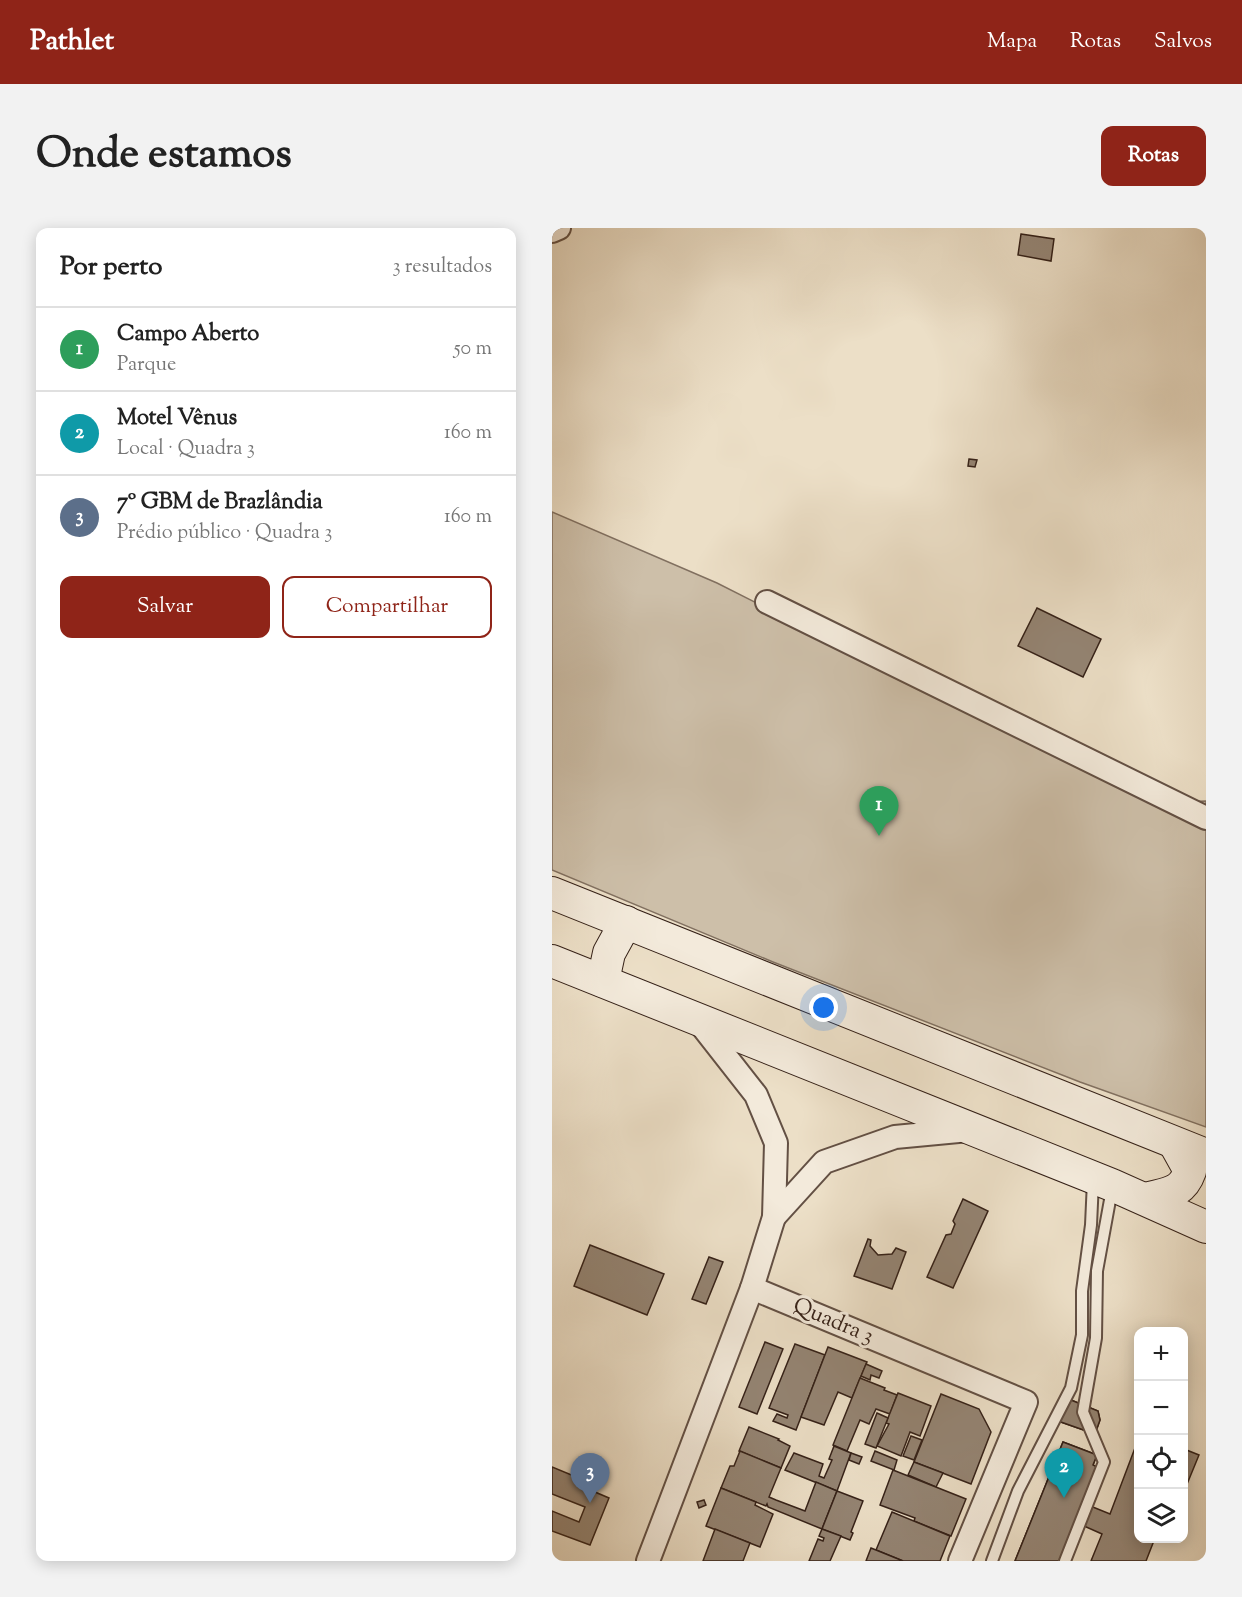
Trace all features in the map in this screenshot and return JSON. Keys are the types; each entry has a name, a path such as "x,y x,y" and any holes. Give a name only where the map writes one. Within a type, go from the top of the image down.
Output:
{"street":[{"path":"552,231 559,228"},
{"path":"767,602 1206,818"},
{"path":"552,893 1206,1155"},
{"path":"603,981 609,953 626,922"},
{"path":"552,961 1103,1181 1206,1227"},
{"path":"648,1561 752,1288 774,1217 776,1143 756,1095 697,1019"},
{"path":"774,1217 824,1162 895,1137 973,1130"},
{"path":"1146,1199 1174,1191 1186,1182 1190,1171 1176,1143"},
{"name":"Quadra 3","path":"752,1288 1026,1402 960,1561"}],"lane":[{"path":"992,1561 1018,1491 1071,1388 1082,1335 1082,1291 1091,1225 1103,1181"},
{"path":"1065,1561 1104,1462 1083,1412 1096,1338 1103,1181"}],"shaded area":[{"path":"552,512 717,583 1153,803 1206,801 1206,1127 1080,1082 773,962 552,870"}],"building":[{"path":"1021,234 1054,239 1051,261 1018,255"},
{"path":"969,459 977,460 975,467 968,466"},
{"path":"1037,608 1101,639 1083,677 1018,646"},
{"path":"963,1199 988,1211 953,1288 927,1277 946,1235 951,1234 955,1224 953,1221"},
{"path":"868,1239 871,1240 870,1246 878,1255 892,1254 896,1248 906,1252 892,1289 854,1276"},
{"path":"590,1245 664,1274 647,1315 574,1286"},
{"path":"709,1257 723,1262 706,1304 692,1299"},
{"path":"765,1342 783,1349 757,1414 739,1407"},
{"path":"795,1344 825,1355 796,1430 773,1421 777,1414 787,1418 788,1415 769,1408"},
{"path":"828,1347 867,1362 852,1398 838,1392 824,1425 801,1417"},
{"path":"866,1364 882,1371 879,1378 871,1375 870,1380 861,1376"},
{"path":"860,1378 897,1395 890,1414 876,1409 869,1424 860,1420 847,1451 833,1445"},
{"path":"898,1393 931,1406 920,1436 910,1432 901,1456 877,1446 889,1424 886,1423"},
{"path":"941,1394 979,1409 991,1432 971,1484 914,1462"},
{"path":"1066,1398 1098,1411 1100,1420 1095,1434 1058,1421"},
{"path":"1066,1398 1098,1411 1100,1420 1095,1434 1058,1421"},
{"path":"877,1413 888,1418 876,1448 865,1444"},
{"path":"749,1427 790,1446 781,1468 739,1451"},
{"path":"911,1436 922,1440 914,1460 903,1456"},
{"path":"1063,1442 1097,1455 1093,1465 1097,1467 1087,1492 1090,1493 1063,1561 1015,1561"},
{"path":"1063,1442 1097,1455 1093,1465 1097,1467 1087,1492 1090,1493 1063,1561 1015,1561"},
{"path":"834,1446 851,1453 837,1491 785,1470 794,1453 823,1464 819,1476 824,1478 832,1460 829,1459"},
{"path":"740,1451 781,1468 769,1497 776,1500 805,1511 816,1482 837,1491 822,1529 768,1507 767,1504 766,1506 721,1488 730,1466 734,1466"},
{"path":"875,1451 897,1460 894,1470 871,1461"},
{"path":"1134,1451 1134,1543 1153,1543 1146,1561 1091,1561 1102,1534 1075,1522 1083,1503 1110,1514"},
{"path":"1188,1451 1199,1455 1188,1482"},
{"path":"851,1453 862,1457 859,1464 849,1460"},
{"path":"914,1462 943,1473 936,1487 908,1475"},
{"path":"552,1467 598,1486 595,1492 609,1498 590,1545 552,1531 552,1511 579,1522 585,1507 552,1494"},
{"path":"893,1470 966,1499 951,1536 914,1521 915,1518 880,1505"},
{"path":"721,1488 756,1502 755,1505 773,1514 760,1547 706,1526"},
{"path":"837,1491 863,1501 850,1540 822,1529"},
{"path":"704,1500 706,1505 699,1508 697,1502"},
{"path":"892,1512 950,1536 940,1561 903,1561 876,1550"},
{"path":"715,1529 750,1543 743,1561 703,1561"},
{"path":"822,1529 841,1536 830,1561 809,1561 818,1539 823,1541 824,1538 819,1536"},
{"path":"871,1548 876,1550 903,1561 866,1561"}],"place":[{"name":"Campo Aberto","path":"879,836"},
{"name":"Motel Vênus","path":"1064,1498"},
{"name":"7º GBM de Brazlândia","path":"590,1503"}]}
